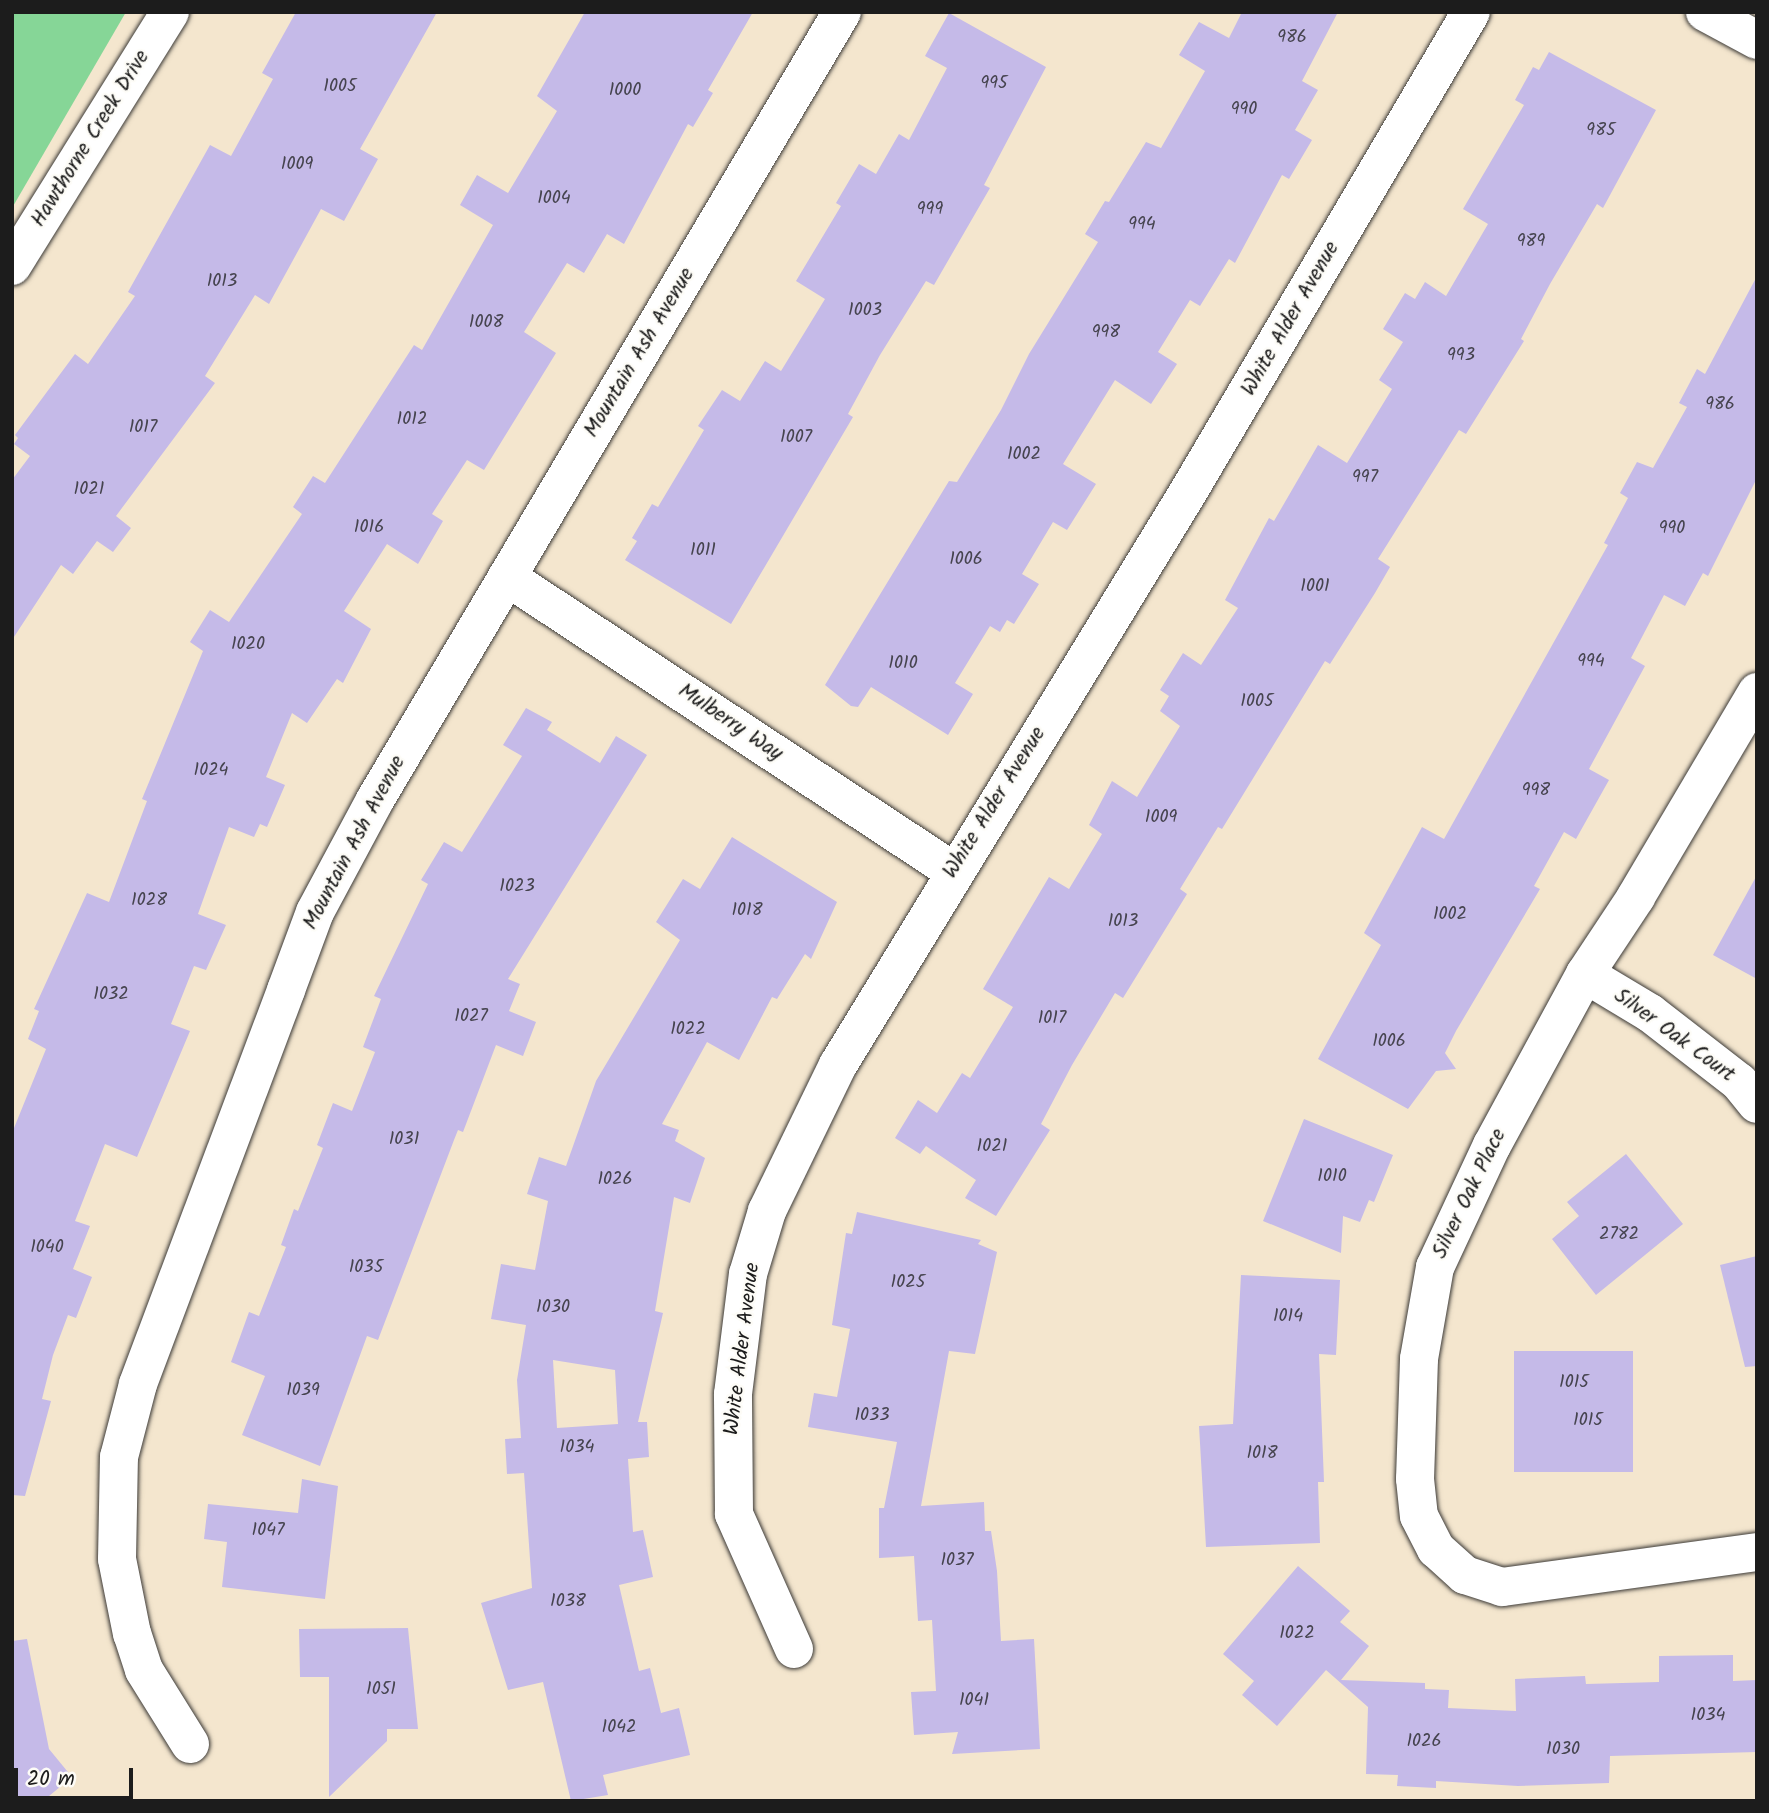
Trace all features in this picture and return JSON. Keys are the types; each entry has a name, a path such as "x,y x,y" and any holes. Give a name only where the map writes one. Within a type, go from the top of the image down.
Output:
{"street":[{"name":"Hawthorne Creek Drive","path":"12,266 170,12"},
{"name":"Mountain Ash Avenue","path":"190,1744 144,1670 123,1597 115,1492 125,1429 138,1384 316,912 375,800 842,12"},
{"name":"White Alder Avenue","path":"794,1649 734,1514 733,1394 748,1274 767,1211 810,1115 953,871 1188,494 1471,12"},
{"path":"1705,12 1757,40"},
{"name":"Mulberry Way","path":"507,577 953,871"},
{"name":"Silver Oak Place","path":"1757,692 1636,897 1585,974 1492,1145 1435,1267 1419,1359 1415,1479 1419,1517 1436,1549 1465,1575 1502,1587 1757,1552"},
{"name":"Silver Oak Court","path":"1585,974 1650,1013 1740,1082 1757,1104"}],"green space":[{"path":"12,12 126,12 12,208"}],"building":[{"path":"296,12 437,12 360,149 378,159 344,221 321,209 269,304 255,295 205,376 215,383 116,516 131,528 113,552 97,541 73,574 61,565 12,640 12,480 30,456 14,444 18,438 15,435 75,354 88,364 135,296 128,292 210,145 231,156 273,79 262,73"},
{"path":"585,12 753,12 708,90 713,93 693,127 688,124 624,244 607,234 584,273 567,263 524,332 556,353 484,470 467,460 432,514 443,521 418,564 387,544 344,611 371,629 343,683 337,679 307,723 292,713 266,777 285,785 267,827 260,824 254,837 229,827 198,914 226,925 206,970 194,966 171,1024 190,1031 137,1157 105,1144 75,1221 90,1226 73,1269 92,1277 76,1318 68,1315 53,1355 42,1399 51,1401 25,1496 12,1495 12,1133 46,1049 28,1039 39,1011 34,1009 87,893 109,902 147,801 142,799 203,651 190,642 210,610 229,622 302,514 293,507 313,476 325,483 414,345 422,350 493,225 460,205 477,175 508,193 557,111 537,96"},
{"path":"1242,12 1338,12 1302,81 1318,90 1295,130 1312,140 1289,179 1282,175 1235,263 1229,259 1200,306 1190,300 1158,352 1177,364 1151,404 1115,380 1063,464 1096,484 1067,530 1053,522 1022,574 1039,584 1014,624 1007,620 1000,632 990,626 955,683 973,694 948,735 871,687 858,707 851,706 825,685 949,481 957,482 1001,410 1029,354 1098,242 1085,234 1105,201 1109,202 1146,142 1161,148 1205,71 1179,55 1199,22 1229,38"},
{"path":"949,13 1046,67 984,185 990,188 934,285 926,281 880,355 848,414 853,417 731,624 625,560 637,541 632,538 652,504 658,507 704,430 698,426 722,390 740,401 765,361 781,371 825,299 796,281 841,206 836,203 859,164 876,174 899,134 909,140 947,68 925,56"},
{"path":"1549,52 1656,110 1603,208 1597,204 1550,284 1521,339 1524,341 1466,434 1459,430 1378,559 1390,567 1375,593 1330,664 1325,661 1222,829 1218,827 1180,889 1187,894 1123,998 1115,993 1072,1065 1041,1124 1050,1130 996,1216 965,1198 976,1180 926,1146 920,1154 895,1138 918,1100 937,1113 962,1073 970,1078 1013,1007 983,989 1049,877 1069,889 1102,834 1089,825 1112,781 1137,797 1180,726 1160,711 1169,696 1160,690 1183,653 1201,665 1238,608 1225,600 1269,518 1274,521 1318,445 1347,463 1392,389 1379,380 1403,342 1383,329 1405,293 1415,299 1425,282 1446,296 1488,224 1463,209 1524,105 1515,100 1533,67 1539,70"},
{"path":"1757,276 1757,478 1708,576 1703,573 1685,606 1664,595 1631,658 1645,666 1589,769 1609,780 1576,839 1564,832 1534,886 1540,889 1456,1031 1445,1053 1456,1069 1436,1071 1408,1109 1318,1059 1381,945 1364,933 1422,827 1444,839 1608,545 1604,543 1628,498 1620,493 1637,462 1653,468 1687,407 1679,403 1697,369 1705,374"},
{"path":"526,708 552,722 547,730 600,763 616,736 647,755 508,979 520,984 509,1011 536,1022 523,1056 496,1045 463,1132 458,1130 378,1340 367,1336 320,1466 242,1435 265,1376 231,1362 249,1312 259,1316 286,1247 281,1245 294,1209 298,1211 323,1148 317,1145 333,1103 352,1111 375,1052 363,1047 381,999 374,996 428,884 421,880 444,842 462,852 522,756 503,745"},
{"path":"732,837 837,902 811,959 805,954 777,999 772,997 739,1060 707,1042 662,1124 679,1130 675,1141 705,1158 690,1203 674,1197 655,1311 663,1313 638,1422 647,1422 649,1457 628,1459 633,1532 643,1530 653,1577 619,1585 639,1671 650,1668 661,1713 679,1708 690,1755 603,1775 608,1795 571,1801 543,1682 508,1690 481,1603 532,1588 524,1473 507,1474 505,1439 521,1438 517,1380 526,1325 491,1319 501,1264 535,1270 548,1201 527,1194 539,1157 566,1166 596,1081 680,940 656,922 683,879 700,889","holes":["553,1360 615,1370 618,1424 557,1428"]},
{"path":"1757,875 1757,979 1713,955"},
{"path":"1304,1119 1393,1155 1374,1202 1369,1200 1360,1222 1343,1216 1341,1253 1263,1221"},
{"path":"1626,1154 1683,1224 1596,1295 1552,1239 1579,1216 1567,1202"},
{"path":"857,1212 981,1240 978,1244 997,1252 975,1354 949,1351 921,1506 984,1502 985,1531 991,1531 997,1571 1001,1641 1034,1639 1040,1749 952,1754 958,1732 914,1735 911,1692 936,1691 932,1620 918,1621 914,1556 879,1558 879,1508 884,1508 897,1442 808,1427 814,1393 837,1397 850,1329 832,1325 846,1233 852,1234"},
{"path":"1757,1256 1757,1366 1745,1367 1720,1265"},
{"path":"1241,1275 1340,1280 1336,1355 1319,1354 1324,1482 1318,1482 1320,1543 1206,1547 1199,1426 1233,1424"},
{"path":"1514,1351 1633,1351 1633,1472 1514,1472"},
{"path":"302,1479 338,1486 325,1599 222,1587 227,1542 204,1539 208,1504 298,1513"},
{"path":"1298,1566 1350,1611 1340,1622 1369,1646 1341,1680 1425,1683 1425,1689 1449,1690 1448,1708 1516,1711 1515,1679 1585,1676 1586,1684 1659,1682 1659,1656 1733,1655 1733,1681 1757,1680 1757,1752 1610,1756 1609,1783 1518,1786 1436,1781 1436,1788 1397,1786 1398,1775 1366,1774 1368,1707 1326,1670 1277,1726 1242,1695 1254,1681 1223,1654"},
{"path":"408,1628 418,1729 387,1729 387,1741 329,1797 329,1677 300,1677 299,1629"},
{"path":"27,1639 49,1749 72,1777 43,1801 12,1801 12,1641"}]}
